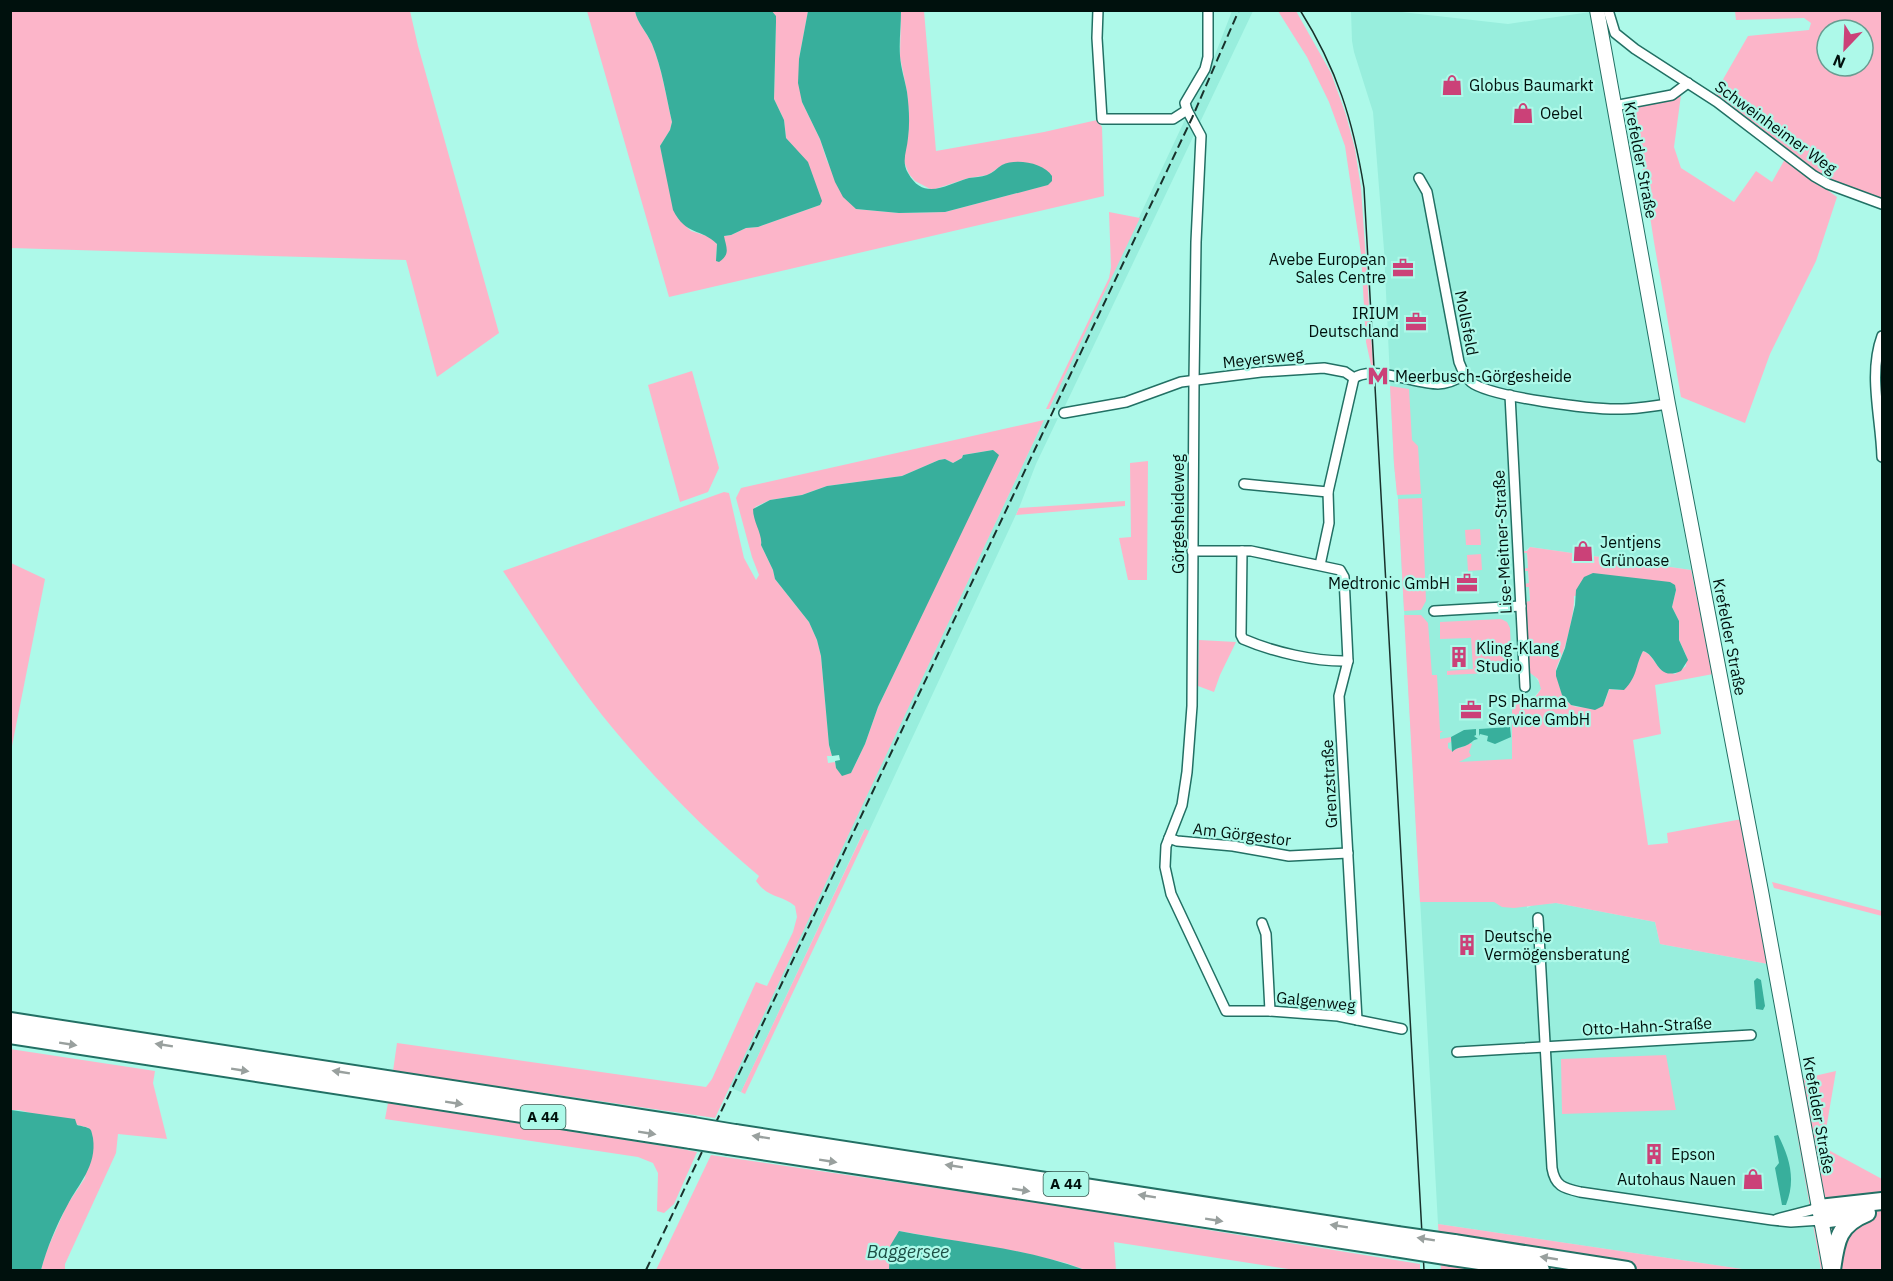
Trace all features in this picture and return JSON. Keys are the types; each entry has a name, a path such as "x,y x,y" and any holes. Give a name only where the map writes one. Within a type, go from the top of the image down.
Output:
{"highway":[{"name":"A 44","path":"10,1021 692,1133"},
{"name":"A 44","path":"10,1035 732,1139 1396,1241 1541,1270"},
{"path":"1820,1214 1882,1201"},
{"path":"1820,1214 1875,1212"},
{"path":"1832,1270 1841,1232 1851,1221 1875,1212"},
{"path":"1456,1253 1504,1270"},
{"name":"A 44","path":"1456,1253 1627,1270"}],"main road":[{"name":"Krefelder Straße","path":"1597,10 1668,404 1832,1270"}],"street":[{"path":"1098,10 1097,38 1102,119 1173,119 1187,110 1187,99 1201,78 1208,57 1208,10"},
{"name":"Schweinheimer Weg","path":"1608,10 1615,33 1635,49 1732,112 1814,176 1828,184 1882,204"},
{"path":"1614,106 1672,95 1688,82"},
{"name":"Görgesheideweg","path":"1187,110 1201,136 1196,242 1191,730 1182,805 1166,846 1165,867 1171,894 1227,1011"},
{"name":"Mollsfeld","path":"1419,178 1427,192 1459,362 1464,375 1472,383 1483,389 1510,395 1601,409 1668,404"},
{"path":"1882,336 1875,379 1882,457"},
{"name":"Meyersweg","path":"1064,413 1126,402 1181,382 1261,372 1324,368 1345,372 1354,378 1359,374 1371,373 1438,384 1453,381 1464,375"},
{"path":"1192,550 1251,551 1320,565 1329,523 1328,492 1354,378"},
{"name":"Lise-Meitner-Straße","path":"1510,395 1525,687"},
{"path":"1244,484 1328,492"},
{"path":"1242,551 1240,635 1243,639 1326,662 1348,661"},
{"name":"Grenzstraße","path":"1320,565 1340,570 1344,577 1348,661 1339,696 1357,1020"},
{"path":"1434,610 1521,606"},
{"name":"Am Görgestor","path":"1169,838 1176,841 1233,846 1289,856 1348,853"},
{"path":"1538,918 1552,1168 1558,1184 1580,1192 1772,1221 1791,1222 1820,1214"},
{"path":"1262,923 1266,934 1270,1011"},
{"name":"Galgenweg","path":"1227,1011 1270,1011 1338,1016 1402,1029"},
{"name":"Otto-Hahn-Straße","path":"1457,1052 1751,1035"}],"shaded area":[{"path":"11,10 410,11 499,333 437,377 406,260 11,248"},
{"path":"587,11 635,11 650,40 661,73 672,122 660,146 677,217 691,231 710,237 717,244 716,261 724,236 746,228 758,227 820,205 786,138 784,120 774,99 776,16 771,11 808,11 799,59 802,102 820,139 827,161 856,209 899,213 945,212 1047,185 1004,164 988,175 969,178 932,190 915,181 909,174 903,159 908,137 909,116 900,57 901,11 924,11 936,151 1097,120 1102,127 1104,196 669,297"},
{"path":"1232,11 1253,11 1064,408 1049,409 1213,60"},
{"path":"1278,11 1296,11 1331,73 1346,115 1355,149 1361,188 1373,365 1371,365 1366,342 1361,254 1345,146 1329,102 1307,57"},
{"path":"1351,11 1393,11 1508,24 1590,12 1691,570 1530,547 1523,553 1527,553 1528,569 1524,571 1528,571 1529,584 1524,584 1529,586 1530,602 1525,602 1534,675 1541,685 1541,689 1531,700 1525,702 1515,698 1527,908 1533,905 1556,903 1655,922 1660,944 1768,964 1821,1270 1749,1270 1438,1224 1398,499 1394,464 1384,250 1373,112 1354,52"},
{"path":"1735,11 1882,11 1882,198 1847,188 1822,176 1714,95 1748,36 1809,30 1811,23 1804,18 1736,20"},
{"path":"1681,95 1674,147 1681,168 1734,202 1756,171 1772,182 1785,159 1837,197 1816,261 1770,354 1745,423 1681,397 1633,108"},
{"path":"1109,212 1140,218 1049,409 1046,409 1109,278 1111,267"},
{"path":"692,371 719,468 708,492 680,502 648,385"},
{"path":"1390,386 1409,389 1412,440 1418,446 1421,494 1397,495"},
{"path":"1058,418 1036,464 1019,508 869,831 864,830 741,1092 728,1087 1044,420"},
{"path":"1044,420 715,1118 393,1071 397,1043 706,1087 712,1079 756,982 767,986 793,932 797,917 795,906 761,887 756,881 759,876 697,819 638,758 576,680 503,571 724,492 729,493 744,558 756,580 759,575 736,498 741,488","holes":["993,450 998,455 878,707 865,744 851,773 836,768 835,762 828,763 827,756 832,756 821,656 817,640 809,622 775,579 761,545 762,539 755,507 770,500 802,495 827,486 902,476 939,460 945,459 953,463 963,455"]},
{"path":"1148,461 1147,580 1128,580 1119,538 1131,537 1130,463"},
{"path":"1422,498 1426,601 1421,610 1404,611 1398,499"},
{"path":"1125,501 1125,506 1016,515 1019,508"},
{"path":"1480,529 1481,545 1466,545 1465,530"},
{"path":"1530,547 1691,570 1713,674 1655,685 1661,734 1633,740 1648,845 1668,843 1667,833 1742,819 1768,964 1660,944 1655,922 1556,903 1514,908 1502,907 1494,902 1420,902 1404,615 1421,615 1428,623 1432,675 1437,675 1440,731 1443,731 1440,733 1440,739 1451,737 1448,748 1452,751 1469,743 1472,744 1469,752 1471,756 1459,762 1512,759 1512,701 1515,697 1523,701 1530,700 1541,689 1538,679 1529,672 1525,602 1530,601 1529,587 1524,587 1524,584 1529,583 1528,571 1523,571 1528,568 1527,553 1522,553 1522,551 1527,551","holes":["1676,590 1672,607 1679,621 1679,640 1686,655 1686,666 1675,674 1661,670 1649,654 1643,651 1620,690 1609,689 1605,702 1584,707 1567,702 1560,688 1556,671 1569,632 1574,596"]},
{"path":"1481,554 1482,570 1468,571 1467,555"},
{"path":"11,563 45,579 11,751"},
{"path":"1501,619 1507,622 1510,628 1512,672 1447,675 1447,671 1473,669 1471,638 1440,639 1440,622"},
{"path":"1199,640 1236,642 1214,692 1198,686"},
{"path":"865,829 869,831 745,1094 741,1092"},
{"path":"1772,882 1882,911 1882,916 1774,888"},
{"path":"10,1049 155,1071 153,1083 167,1139 118,1134 116,1153 65,1264 65,1270 41,1270 46,1252 67,1205 85,1178 89,1128 11,1110"},
{"path":"1666,1055 1676,1110 1562,1114 1561,1059"},
{"path":"1836,1071 1823,1147 1882,1179 1882,1270 1821,1270 1788,1082"},
{"path":"388,1103 697,1152 674,1204 664,1213 657,1211 658,1173 653,1163 638,1157 385,1119"},
{"path":"711,1155 1072,1208 1420,1264 1420,1270 1295,1270 1114,1242 1116,1270 1085,1270 1020,1252 899,1231 889,1270 656,1270"},
{"path":"1438,1224 1749,1270 1441,1270"}],"water":[{"path":"771,10 776,16 774,99 784,120 786,138 808,162 822,201 820,205 758,227 746,228 724,236 726,253 719,262 716,261 717,244 688,228 673,210 660,146 672,122 655,53 635,11"},
{"path":"808,11 901,11 900,56 909,115 905,164 914,182 921,187 936,189 944,187 969,178 987,175 1002,165 1015,162 1029,163 1043,168 1052,176 1052,181 1048,185 945,212 899,213 856,209 843,197 835,182 820,139 802,102 798,83 799,59"},
{"path":"993,450 999,455 878,707 865,744 851,773 842,776 836,768 835,761 840,760 839,755 832,756 829,745 821,656 817,640 809,622 775,579 761,545 753,509 770,500 802,495 827,486 902,476 939,460 945,459 953,463 963,455"},
{"path":"1593,573 1670,582 1675,585 1672,607 1679,621 1679,640 1688,660 1681,671 1667,673 1658,667 1648,653 1643,651 1629,685 1624,690 1609,689 1603,706 1595,710 1571,705 1562,695 1556,676 1575,605 1576,590 1584,577"},
{"path":"1510,727 1511,737 1495,744 1487,741 1488,736 1480,734 1479,736 1479,729"},
{"path":"1476,729 1474,736 1478,739 1452,752 1451,737 1464,730"},
{"path":"1757,978 1761,980 1765,1006 1763,1010 1756,1009 1754,981"},
{"path":"11,1110 75,1119 77,1125 86,1127 92,1132 94,1148 90,1166 59,1221 41,1270 11,1270"},
{"path":"1778,1135 1786,1152 1790,1169 1791,1187 1786,1205 1782,1205 1775,1168 1779,1163 1774,1136"},
{"name":"Baggersee","path":"899,1231 1017,1251 1085,1270 889,1270 890,1246"}],"tram line":[{"path":"1300,10 1324,53 1342,96 1355,140 1364,188 1424,1270"}],"railway":[{"path":"646,1270 1192,118 1239,10"}],"place":[{"name":"Globus Baumarkt","path":"1452,85"},
{"name":"Oebel","path":"1523,113"},
{"name":"Avebe European Sales Centre","path":"1403,268"},
{"name":"IRIUM Deutschland","path":"1416,322"},
{"name":"Meerbusch-Görgesheide","path":"1378,376"},
{"name":"Jentjens Grünoase","path":"1583,551"},
{"name":"Medtronic GmbH","path":"1467,583"},
{"name":"Kling-Klang Studio","path":"1459,657"},
{"name":"PS Pharma Service GmbH","path":"1471,710"},
{"name":"Deutsche Vermögensberatung","path":"1467,945"},
{"name":"Epson","path":"1654,1154"},
{"name":"Autohaus Nauen","path":"1753,1179"}]}
